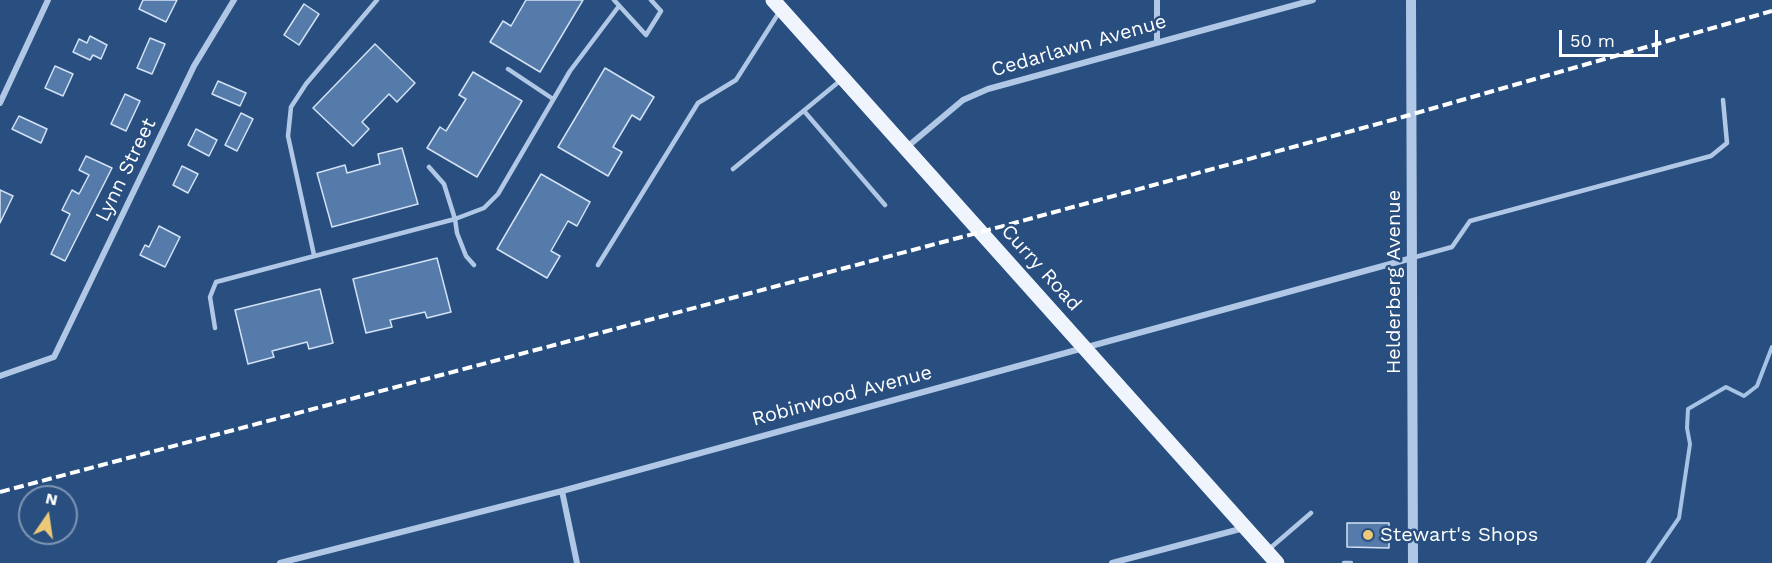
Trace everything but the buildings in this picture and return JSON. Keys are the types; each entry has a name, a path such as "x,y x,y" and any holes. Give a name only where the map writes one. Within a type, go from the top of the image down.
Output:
{"main road":[{"name":"Curry Road","path":"777,4 1277,563"}],"street":[{"path":"0,103 48,0"},
{"name":"Lynn Street","path":"0,376 54,357 194,66 234,0"},
{"path":"1157,0 1157,41"},
{"name":"Cedarlawn Avenue","path":"906,148 963,100 988,89 1313,0"},
{"name":"Helderberg Avenue","path":"1411,0 1413,563"},
{"name":"Robinwood Avenue","path":"280,563 562,491 1412,258"},
{"path":"562,491 577,563"},
{"path":"1112,563 1245,528"}],"lane":[{"path":"314,255 288,136 291,107 306,84 377,0"},
{"path":"614,0 646,35 661,11 651,0"},
{"path":"598,265 698,102 736,80 777,4"},
{"path":"215,328 210,297 216,282 455,219 484,208 498,194 570,71 619,6"},
{"path":"508,69 554,99"},
{"path":"733,169 843,79"},
{"path":"1412,258 1452,247 1470,221 1711,156 1727,143 1723,100"},
{"path":"804,111 885,205"},
{"path":"429,167 444,184 457,233 466,256 474,265"},
{"path":"1266,551 1311,513"},
{"path":"1344,563 1351,563"}],"waterway":[{"path":"1648,563 1679,518 1690,444 1687,428 1688,409 1726,387 1744,396 1757,386 1772,347"}],"railway":[{"path":"0,492 1007,225 1392,120 1772,11"}],"place":[{"name":"Stewart's Shops","path":"1368,535"}]}
